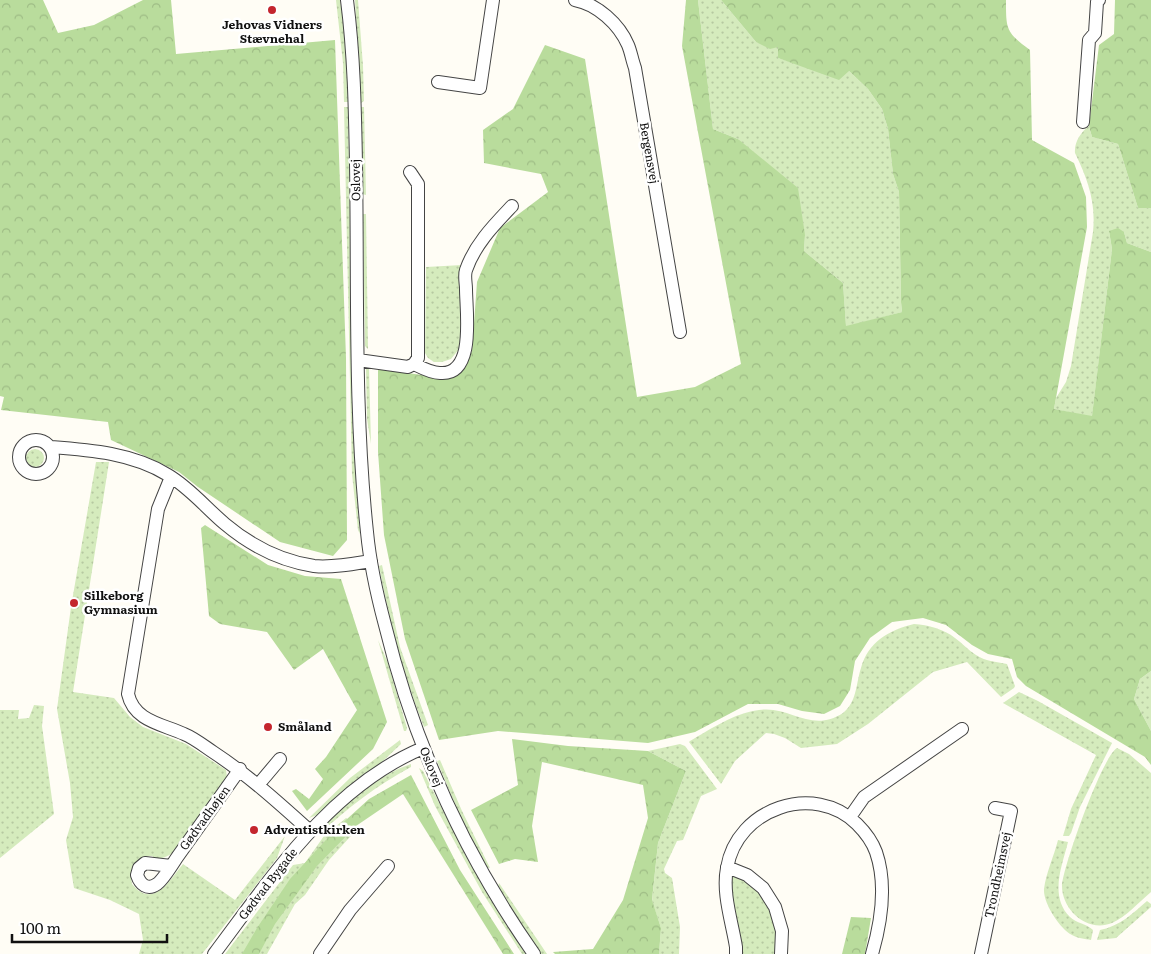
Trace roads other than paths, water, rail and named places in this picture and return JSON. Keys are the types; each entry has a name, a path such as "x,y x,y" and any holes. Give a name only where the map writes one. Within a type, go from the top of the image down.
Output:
{"street":[{"name":"Oslovej","path":"347,0 354,74 358,360 362,474 371,561 394,660 423,748 440,791 473,857 534,954"},
{"path":"438,82 480,88 493,0"},
{"name":"Bergensvej","path":"575,0 598,10 615,24 628,44 634,68 680,332"},
{"path":"1083,122 1089,40 1095,33 1097,2 1099,0"},
{"path":"358,360 408,367 414,364 418,358 418,184 410,172"},
{"path":"414,364 440,373 450,372 458,366 466,349 466,272 482,238 512,206"},
{"path":"50,447 90,450 115,455 139,462 171,477 192,492 226,524 247,540 269,553 314,566 337,566 371,561"},
{"path":"171,477 158,509 128,694 129,699 139,714 150,721 186,734 240,769 310,831"},
{"path":"850,817 864,797 962,729"},
{"name":"Gødvad Bygade","path":"214,954 310,831 347,796 381,771 423,748"},
{"path":"258,785 280,759"},
{"name":"Gødvadhøjen","path":"171,866 240,769"},
{"path":"736,954 726,890 727,867 734,847 751,823 771,810 790,804 814,803 831,807 850,817 867,834 876,851 881,872 882,895 872,954"},
{"name":"Trondheimsvej","path":"981,954 1011,812 995,808"},
{"path":"320,954 350,910 388,866"},
{"path":"727,867 748,875 763,888 775,906 782,931 781,954"}],"place":[{"name":"Jehovas Vidners Stævnehal","path":"272,10"},
{"name":"Silkeborg Gymnasium","path":"74,603"},
{"name":"Småland","path":"268,727"},
{"name":"Adventistkirken","path":"254,830"}]}
